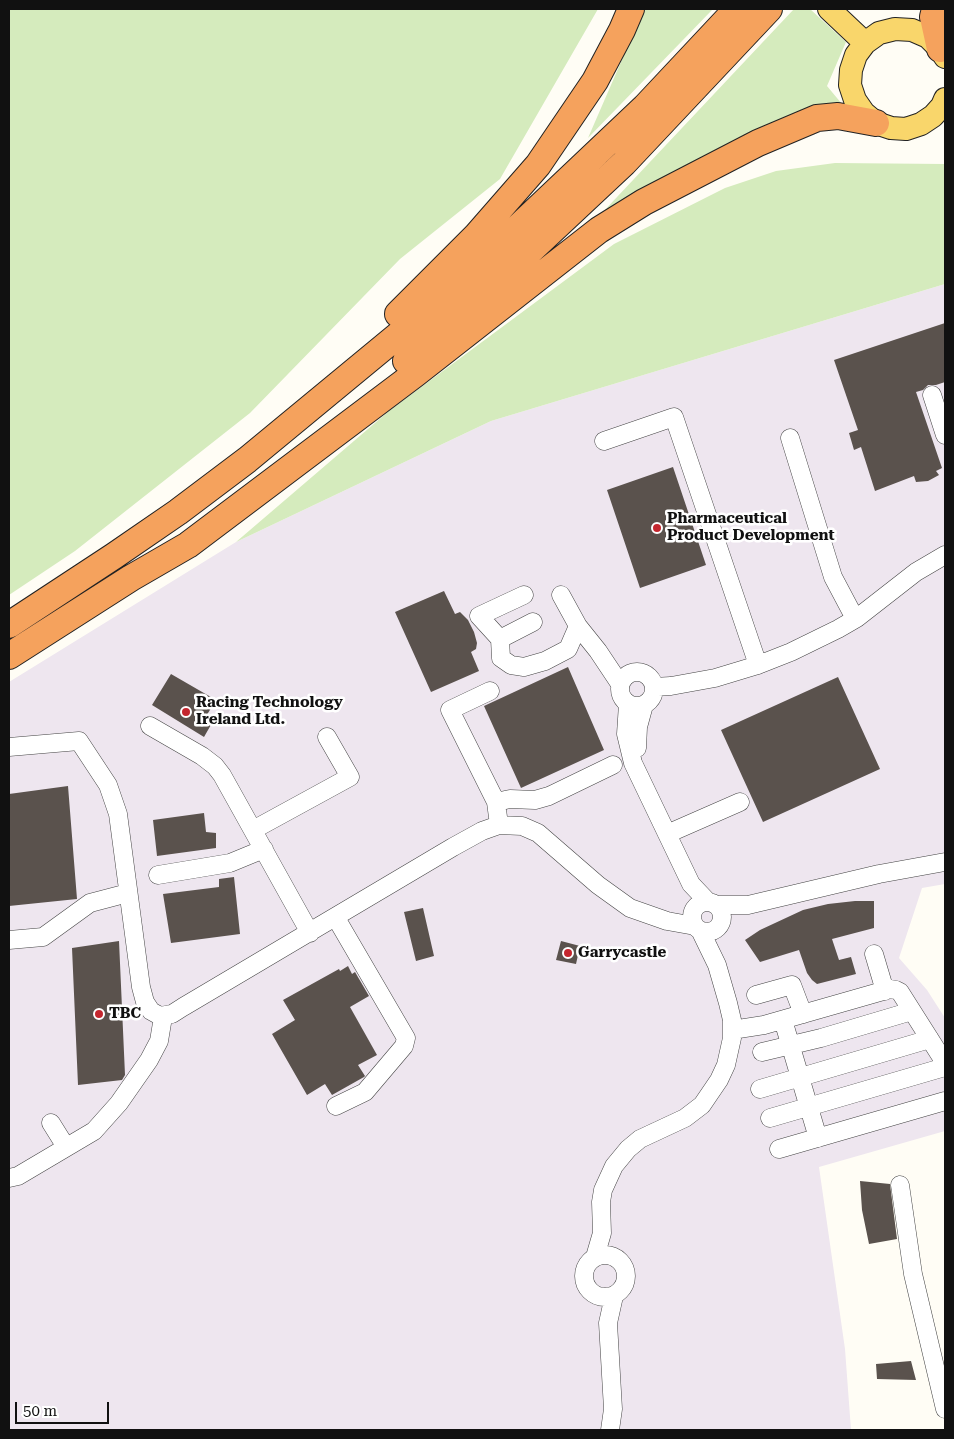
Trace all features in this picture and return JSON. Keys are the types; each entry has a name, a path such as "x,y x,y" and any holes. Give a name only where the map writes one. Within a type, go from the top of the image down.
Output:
{"highway":[{"path":"114,556 317,389 406,307 476,236 538,165 574,114 595,81 631,9"},
{"path":"9,625 178,512 247,460 402,332 512,233 645,107 737,9"},
{"path":"131,578 310,440 406,361 514,266 624,163 769,9"},
{"path":"935,9 933,17 942,53"},
{"path":"9,656 131,578 188,545 269,486 599,230 644,202 758,143 817,118 838,116 876,123"}],"main road":[{"path":"831,10 865,43"},
{"path":"942,53 928,37 912,30 895,29 879,33 865,43 856,55 851,70 850,85 855,100 864,113 876,123 890,128 906,128 921,124 933,116 942,106 945,99"},
{"path":"921,124 945,130"}],"street":[{"path":"932,396 945,435"},
{"path":"604,441 674,417 758,665"},
{"path":"790,438 833,577 857,618"},
{"path":"654,687 715,678 758,665 810,643 857,618 916,572 945,555"},
{"path":"524,595 479,616 500,639 501,658 511,665 524,667 545,661 568,649 578,626"},
{"path":"561,595 578,626 598,651 626,678"},
{"path":"500,639 533,622"},
{"path":"626,678 644,673 652,681 654,687 652,697 636,704"},
{"path":"626,678 621,695 636,704"},
{"path":"490,691 450,710 496,802 500,825"},
{"path":"595,1257 606,1254 622,1263 627,1275 624,1288 605,1296 588,1288 584,1277 586,1266 595,1257 602,1233 601,1202 603,1190 614,1166 624,1153 640,1139 696,1111 708,1098 720,1080 726,1066 732,1030 728,1003 705,917 638,770 636,704"},
{"path":"150,726 202,756 214,766 226,781 310,933"},
{"path":"253,830 350,777 328,737"},
{"path":"9,747 79,741 108,785 116,806 143,996 151,1010 163,1017"},
{"path":"496,802 510,799 535,800 549,796 613,765"},
{"path":"667,834 740,802"},
{"path":"163,1017 183,1008 468,839 500,825 522,826 538,833 620,902 640,912 654,916 684,911 705,917 748,904 879,874 945,862"},
{"path":"158,874 230,863 264,849"},
{"path":"9,940 44,937 90,903 128,893"},
{"path":"336,918 406,1038 404,1046 365,1092 336,1106"},
{"path":"874,954 885,991"},
{"path":"756,995 792,985 803,1014"},
{"path":"732,1030 764,1025 885,991 896,990 900,992 945,1063"},
{"path":"762,1052 790,1046 912,1011"},
{"path":"9,1178 18,1176 94,1131 118,1103 149,1060 159,1041 163,1017"},
{"path":"782,1020 818,1138"},
{"path":"760,1089 930,1038"},
{"path":"770,1118 945,1067"},
{"path":"779,1149 945,1101"},
{"path":"51,1123 66,1147"},
{"path":"900,1185 913,1274 945,1409"},
{"path":"602,1233 614,1257"},
{"path":"605,1296 613,1409 610,1430"}],"shaded area":[{"path":"945,284 945,884 922,888 899,958 927,990 945,1018 945,1131 819,1167 845,1349 851,1430 9,1430 9,682 236,542 491,421"}],"green space":[{"path":"9,9 598,9 500,179 400,259 250,413 75,551 9,595"},
{"path":"644,9 713,9 588,138"},
{"path":"794,9 810,9 846,42 827,86 842,104 601,214"},
{"path":"835,163 945,164 945,284 491,421 236,542 389,411 614,244 725,188 776,171"}],"building":[{"path":"945,323 945,382 928,385 923,390 916,392 942,468 936,471 939,475 928,481 916,482 914,476 875,491 861,447 854,450 849,433 858,430 834,360"},
{"name":"Pharmaceutical Product Development","path":"673,467 706,565 640,588 607,490"},
{"path":"444,591 455,614 460,612 468,620 474,632 477,643 476,649 471,652 479,671 431,692 395,612"},
{"path":"568,667 604,750 521,788 484,706"},
{"name":"Racing Technology Ireland Ltd.","path":"171,674 216,700 205,718 212,723 204,737 152,705"},
{"path":"838,677 880,769 763,822 721,730"},
{"path":"68,786 77,899 9,906 9,794"},
{"path":"204,813 206,832 216,833 216,848 157,856 153,820"},
{"path":"234,877 240,934 171,943 163,894 219,887 219,879"},
{"path":"874,901 874,928 832,939 839,960 851,957 856,974 817,984 807,973 799,950 760,962 745,940 760,930 803,910 828,904"},
{"path":"423,908 434,956 416,961 404,912"},
{"name":"TBC","path":"119,941 125,1075 122,1080 78,1085 72,948"},
{"name":"Garrycastle","path":"561,941 580,946 576,964 556,960"},
{"path":"348,966 352,974 355,972 369,996 350,1007 377,1055 358,1065 364,1077 332,1095 325,1084 307,1095 272,1034 295,1020 283,1000 339,969 340,971"},
{"path":"860,1181 890,1184 897,1239 869,1244 862,1210"},
{"path":"911,1361 916,1380 877,1379 876,1364"}],"place":[{"name":"Pharmaceutical Product Development","path":"657,528"},
{"name":"Racing Technology Ireland Ltd.","path":"186,712"},
{"name":"Garrycastle","path":"568,953"},
{"name":"TBC","path":"99,1014"}]}
